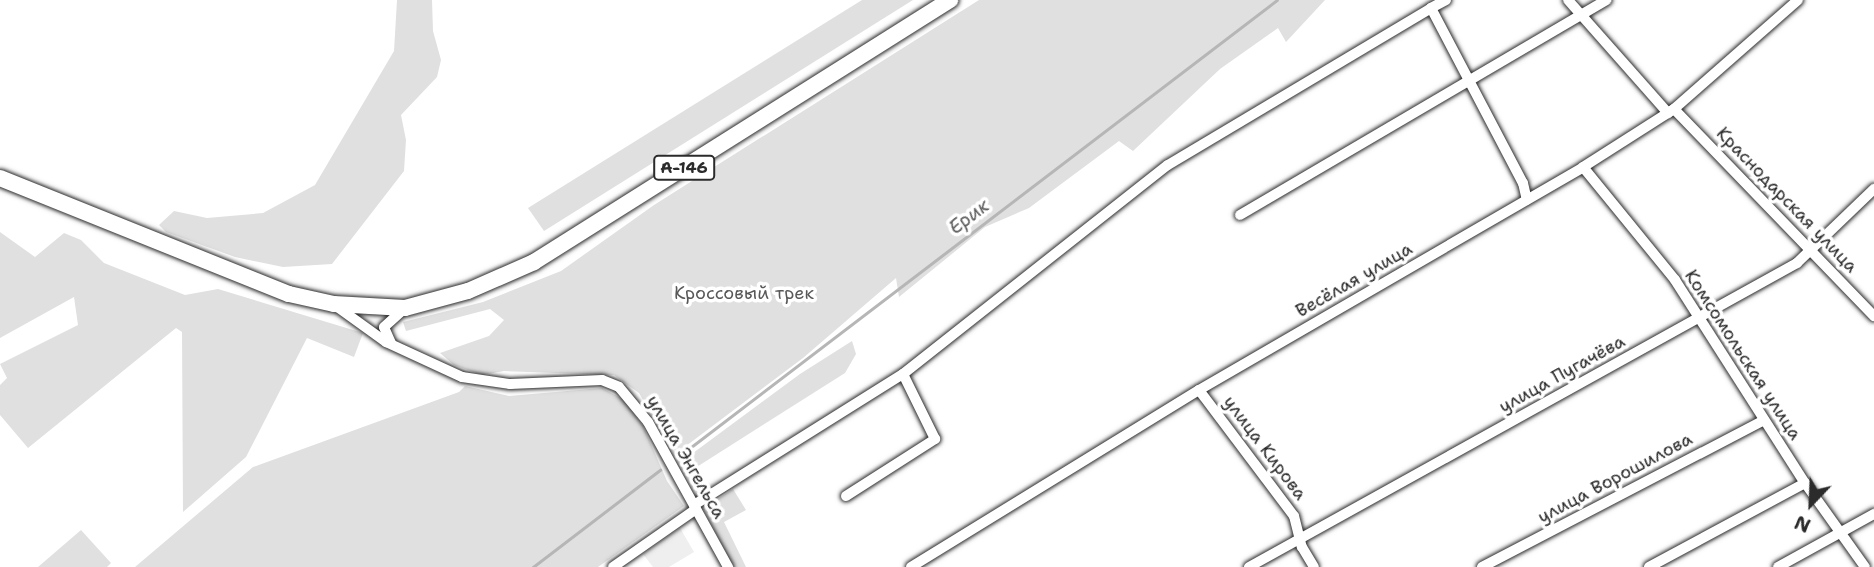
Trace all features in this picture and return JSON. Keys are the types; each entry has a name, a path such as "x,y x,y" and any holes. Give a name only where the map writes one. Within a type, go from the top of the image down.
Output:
{"highway":[{"name":"А-146","path":"0,178 244,279 334,304 405,308 468,291 534,262 950,0"}],"street":[{"path":"613,567 695,507 904,374 1168,164 1446,0"},
{"name":"Краснодарская улица","path":"1568,0 1671,111 1874,316"},
{"path":"1240,215 1584,17 1606,0"},
{"name":"Весёлая улица","path":"911,567 1199,390 1583,167 1671,111 1798,0"},
{"path":"1431,8 1523,183 1527,200"},
{"name":"Комсомольская улица","path":"1583,167 1701,317 1805,483 1865,567"},
{"name":"улица Пугачёва","path":"1249,567 1701,317 1810,252 1874,189"},
{"name":"улица Энгельса","path":"334,304 396,348 478,381 602,380 619,387 648,422 729,567"},
{"path":"396,348 384,327 405,308"},
{"path":"846,496 935,439 904,374"},
{"name":"улица Кирова","path":"1199,390 1294,516 1302,538 1302,547 1314,567"},
{"name":"улица Ворошилова","path":"1482,567 1764,420"},
{"path":"1649,567 1805,483"},
{"path":"1778,567 1874,514"}],"shaded area":[{"path":"680,528 694,552 669,567 653,567 643,554"}],"green space":[{"path":"397,0 432,0 433,31 441,60 437,77 401,115 406,140 404,171 332,264 283,267 235,257 166,232 159,225 174,211 207,218 263,213 315,185 394,51"},
{"path":"862,0 913,0 544,231 528,208"},
{"name":"Кроссовый трек","path":"979,0 1325,0 1286,42 1278,28 1220,69 1133,151 1119,141 1029,208 985,227 899,297 896,278 803,358 678,452 671,447 639,393 614,375 504,371 482,375 454,365 440,353 489,336 504,320 490,309 406,331 403,322 483,302 561,271 654,205"},
{"path":"0,232 35,257 64,233 81,240 104,263 185,295 218,289 363,333 354,357 307,338 246,457 183,512 182,332 176,328 28,448 0,415 0,385 7,378 0,364 78,325 74,297 0,338"},
{"path":"852,341 856,354 845,373 692,470 680,467 685,459 800,374"},
{"path":"465,386 509,396 602,388 624,400 643,426 667,481 684,506 598,567 135,567 253,467 459,392"},
{"path":"733,489 746,510 724,522 746,567 734,567 703,509"},
{"path":"81,530 111,563 107,567 38,567"}],"waterway":[{"name":"Ерик","path":"678,457 1277,0"},
{"name":"Ерик","path":"533,567 660,470"}]}
